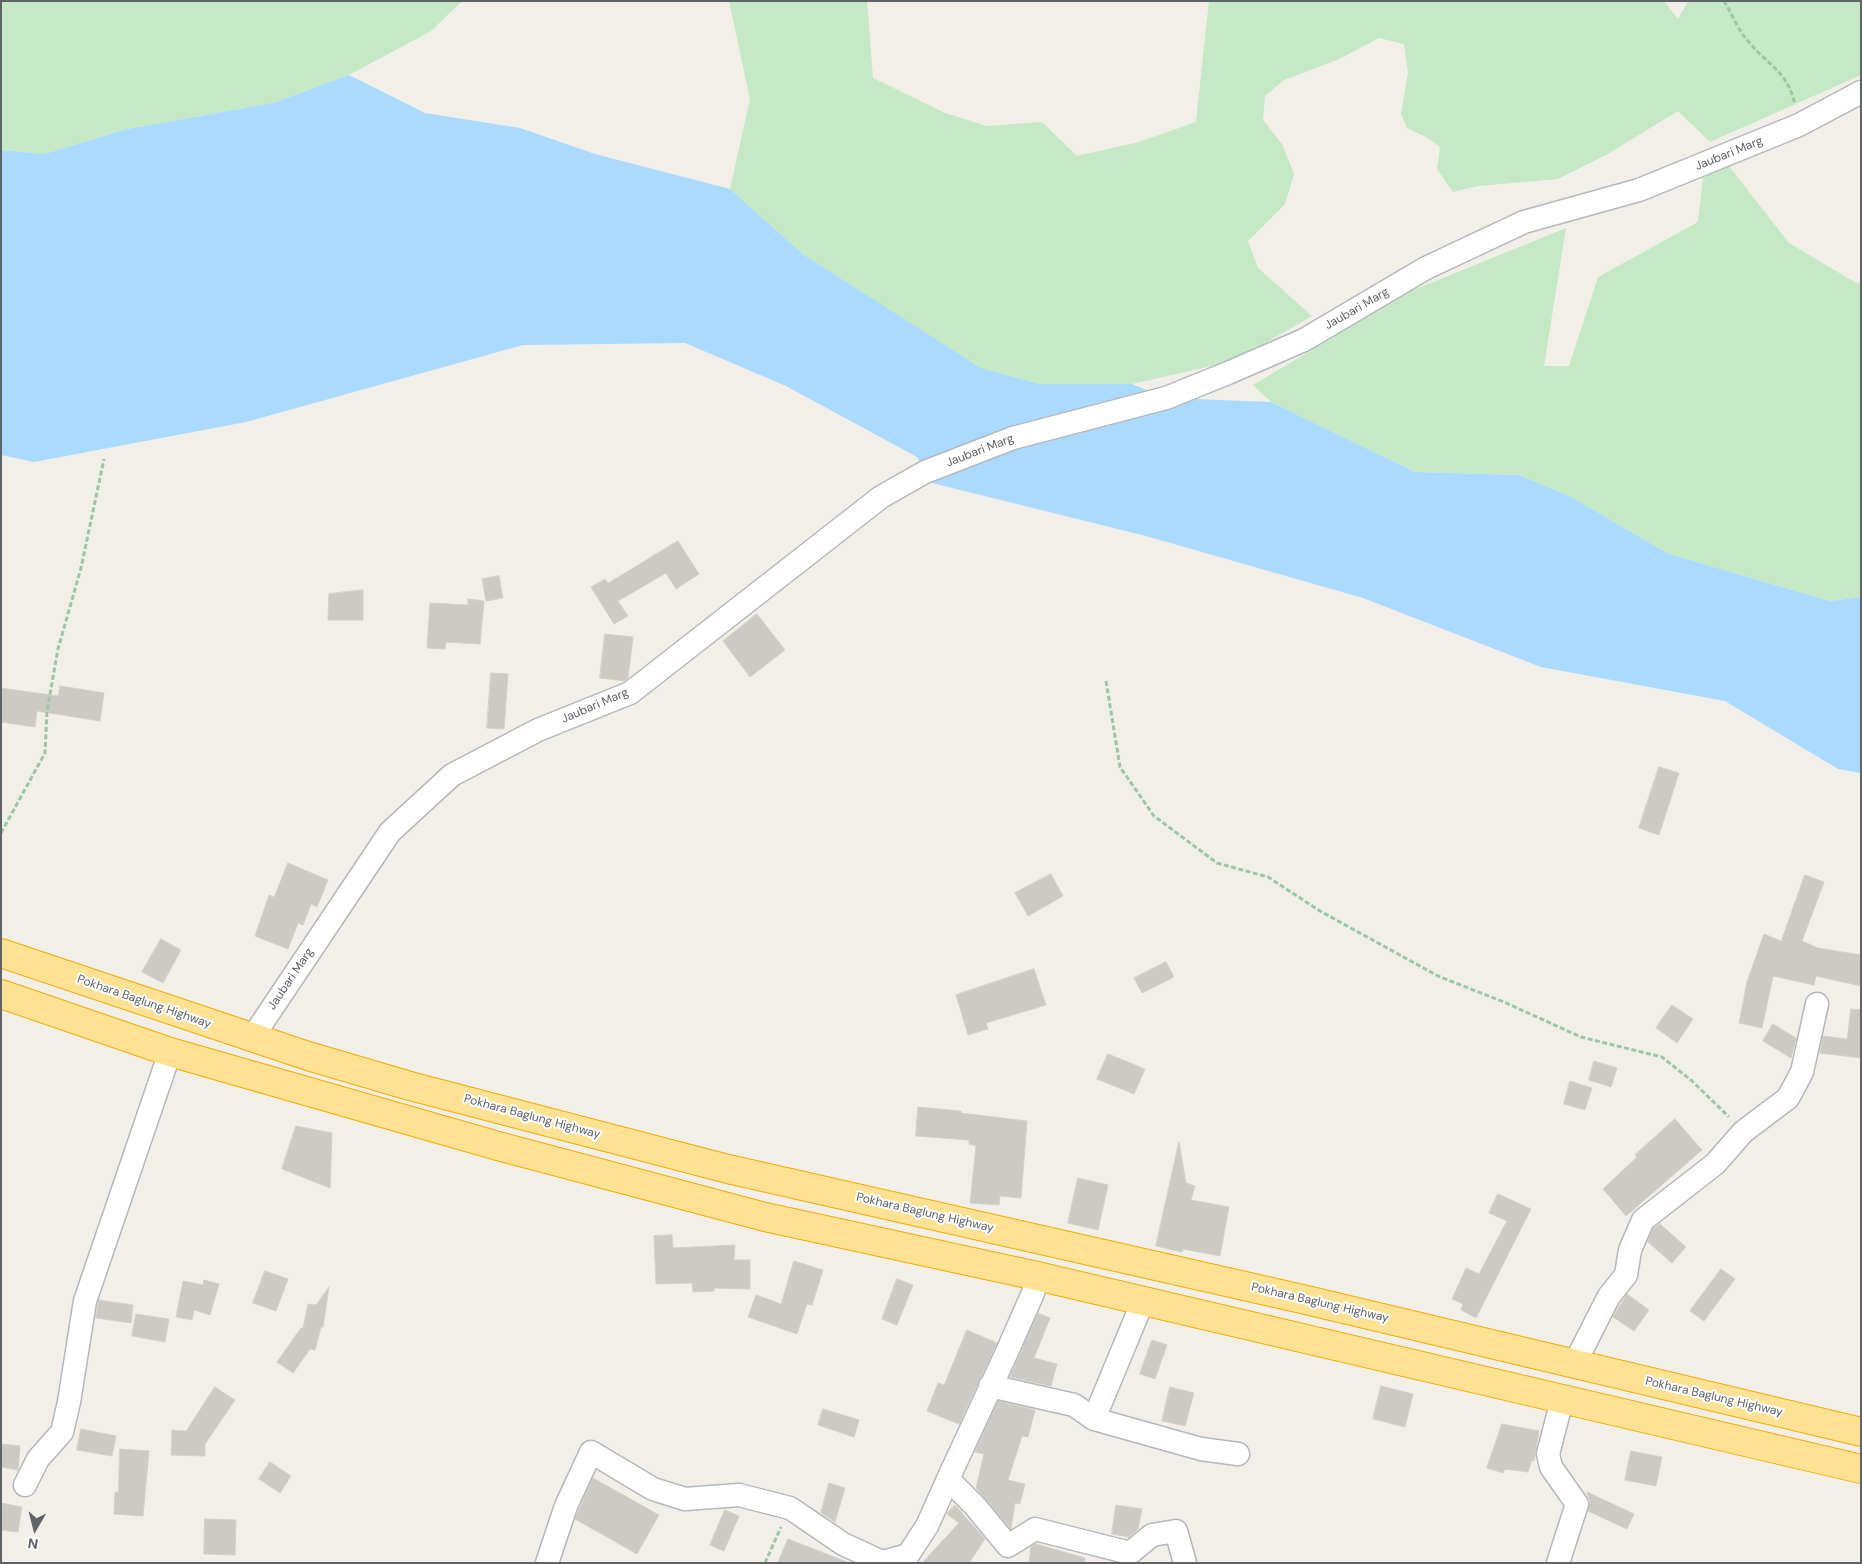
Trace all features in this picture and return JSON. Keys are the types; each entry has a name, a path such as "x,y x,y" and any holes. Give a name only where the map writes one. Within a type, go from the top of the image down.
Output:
{"highway":[{"name":"Pokhara Baglung Highway","path":"1,953 252,1038 410,1086 728,1169 1302,1299 1861,1432"},
{"path":"1,994 170,1052 498,1146 765,1217 1037,1276 1861,1469"}],"street":[{"name":"Jaubari Marg","path":"252,1038 390,832 452,775 538,730 630,693 881,497 926,472 1013,438 1166,398 1228,374 1304,340 1426,268 1524,222 1639,190 1800,125 1861,92"},
{"path":"1575,1364 1609,1296 1626,1275 1630,1250 1643,1220 1715,1164 1743,1132 1788,1098 1802,1072 1816,1004"},
{"path":"25,1485 38,1459 62,1432 69,1402 85,1301 170,1052"},
{"path":"547,1563 566,1506 591,1452 652,1489 685,1499 739,1495 790,1508 842,1544 882,1562 908,1555 927,1526 1033,1293 1037,1276"},
{"path":"1094,1419 1143,1301"},
{"path":"990,1386 1030,1393 1074,1405 1094,1419 1201,1449 1238,1454"},
{"path":"1558,1563 1576,1504 1551,1467 1548,1454 1562,1400"},
{"path":"948,1479 975,1506 1013,1554 1034,1529 1130,1553 1152,1535 1176,1532 1185,1563"}],"path":[{"path":"1724,1 1747,40 1786,78 1792,90 1800,125"},
{"path":"1,833 45,753 47,711 58,649 81,568 104,459"},
{"path":"1106,681 1120,767 1154,816 1217,863 1268,877 1320,911 1438,976 1504,1002 1581,1038 1662,1057 1692,1082 1743,1132"},
{"path":"765,1563 790,1508"}],"green space":[{"path":"1,1 462,1 431,31 349,75 273,103 127,129 44,154 1,150"},
{"path":"729,1 867,1 873,78 945,113 987,126 1042,122 1077,156 1139,142 1196,122 1209,1 1664,1 1678,19 1688,1 1861,1 1861,75 1710,142 1678,111 1606,155 1558,179 1478,186 1453,192 1437,169 1440,147 1426,137 1407,128 1401,114 1408,73 1404,44 1379,38 1339,59 1284,80 1265,96 1263,120 1282,144 1294,174 1285,204 1248,241 1258,268 1312,316 1234,361 1132,384 1040,384 981,368 804,255 730,189 750,99"},
{"path":"1728,165 1789,243 1858,284 1861,280 1861,597 1830,601 1669,554 1571,497 1519,475 1415,472 1271,402 1253,385 1411,291 1566,228 1544,366 1569,366 1598,277 1698,222 1703,178"}],"water":[{"path":"349,75 425,113 520,128 595,154 730,189 804,255 981,368 1040,384 1132,384 1166,398 1271,402 1415,472 1519,475 1571,497 1669,554 1830,601 1861,597 1861,773 1838,769 1725,701 1541,667 1363,598 1146,536 932,483 917,457 786,386 685,343 523,345 246,422 34,462 1,455 1,150 44,154 127,129 273,103"}],"building":[{"path":"678,541 699,574 676,589 666,573 618,601 628,616 614,624 591,587 605,579 608,583"},
{"path":"499,576 503,598 486,601 482,579"},
{"path":"363,590 363,620 328,620 329,594"},
{"path":"468,599 484,601 480,644 446,642 445,649 427,648 430,603 468,605"},
{"path":"757,614 785,650 750,677 723,641"},
{"path":"605,634 633,637 628,678 624,681 600,678"},
{"path":"491,673 508,674 504,729 487,728"},
{"path":"60,686 104,693 100,721 37,711 35,727 1,722 1,688 58,696"},
{"path":"1659,767 1679,773 1659,835 1639,828"},
{"path":"288,863 328,880 317,907 311,904 303,925 298,923 288,949 255,936 269,895 274,897"},
{"path":"1051,874 1063,896 1028,916 1015,893"},
{"path":"1805,875 1824,882 1802,941 1818,948 1861,955 1861,986 1816,976 1814,985 1773,976 1762,1028 1739,1023 1747,982 1764,934 1781,941"},
{"path":"161,939 181,950 163,983 142,972"},
{"path":"1166,962 1174,977 1142,993 1134,978"},
{"path":"1034,969 1046,1005 986,1023 988,1029 968,1035 956,995"},
{"path":"1672,1005 1693,1019 1677,1043 1656,1028"},
{"path":"1851,1009 1861,1010 1861,1058 1820,1053 1823,1036 1847,1039"},
{"path":"1773,1024 1796,1038 1791,1058 1763,1041"},
{"path":"1108,1054 1145,1069 1134,1094 1097,1079"},
{"path":"1594,1061 1617,1068 1611,1087 1589,1080"},
{"path":"1570,1081 1592,1088 1585,1110 1564,1104"},
{"path":"918,1107 961,1111 961,1113 1027,1121 1021,1198 1000,1196 999,1205 970,1203 976,1146 969,1144 969,1140 916,1136"},
{"path":"1675,1119 1702,1150 1626,1216 1603,1189 1637,1157 1635,1155"},
{"path":"296,1126 332,1133 330,1188 282,1169"},
{"path":"1179,1142 1186,1183 1195,1186 1191,1200 1229,1207 1220,1256 1183,1249 1182,1252 1156,1246"},
{"path":"1078,1178 1108,1185 1098,1230 1068,1223"},
{"path":"1498,1194 1531,1209 1476,1318 1461,1310 1463,1304 1452,1299 1466,1268 1479,1274 1507,1221 1489,1213"},
{"path":"1660,1224 1686,1247 1672,1263 1648,1242 1653,1229"},
{"path":"672,1235 673,1248 735,1245 734,1260 750,1260 750,1289 714,1288 714,1291 693,1292 692,1283 656,1284 654,1236"},
{"path":"794,1261 823,1270 812,1305 807,1304 797,1334 748,1317 756,1295 781,1304"},
{"path":"1721,1269 1735,1279 1704,1321 1690,1311"},
{"path":"265,1271 288,1279 276,1311 253,1303"},
{"path":"897,1279 913,1285 897,1325 882,1319"},
{"path":"204,1280 219,1284 210,1315 194,1310 192,1320 176,1317 183,1281 203,1285"},
{"path":"329,1287 323,1327 321,1327 315,1350 310,1349 293,1373 277,1362 301,1328 303,1328 308,1304 316,1305"},
{"path":"1627,1294 1649,1310 1634,1331 1613,1317"},
{"path":"99,1300 133,1305 131,1323 96,1318"},
{"path":"1038,1313 1050,1318 1034,1358 1057,1364 1051,1386 1010,1377"},
{"path":"136,1314 169,1319 165,1342 132,1336"},
{"path":"967,1330 997,1343 959,1424 927,1411 938,1383 944,1385"},
{"path":"1152,1340 1167,1345 1155,1379 1140,1374"},
{"path":"1381,1386 1413,1394 1405,1427 1373,1419"},
{"path":"215,1387 235,1400 205,1444 205,1456 171,1455 172,1430 186,1431"},
{"path":"1170,1387 1194,1393 1185,1426 1162,1421"},
{"path":"998,1401 1035,1410 1028,1437 1022,1436 1008,1480 1025,1484 1020,1504 1015,1503 1011,1529 976,1488 984,1454 975,1452"},
{"path":"823,1409 859,1420 854,1437 818,1425"},
{"path":"1502,1424 1539,1431 1534,1461 1532,1460 1528,1472 1505,1469 1503,1473 1487,1468"},
{"path":"81,1429 116,1436 112,1456 77,1450"},
{"path":"1,1444 20,1446 18,1470 1,1467"},
{"path":"120,1449 149,1451 143,1516 114,1514 115,1492 118,1492"},
{"path":"1631,1451 1662,1457 1656,1486 1625,1480"},
{"path":"270,1462 291,1476 280,1493 259,1479"},
{"path":"593,1478 659,1515 637,1554 575,1519"},
{"path":"829,1483 845,1488 835,1522 821,1513"},
{"path":"1587,1492 1634,1514 1627,1529 1588,1511 1590,1502"},
{"path":"1,1503 22,1507 18,1532 1,1530"},
{"path":"955,1505 985,1539 969,1563 922,1563 959,1523 947,1514"},
{"path":"1116,1505 1142,1509 1138,1529 1129,1537 1112,1534"},
{"path":"725,1510 739,1516 724,1551 710,1545"},
{"path":"205,1519 236,1520 235,1555 204,1554"},
{"path":"788,1539 847,1562 847,1563 778,1563"},
{"path":"1036,1544 1085,1558 1084,1563 1029,1563 1031,1547"}]}
